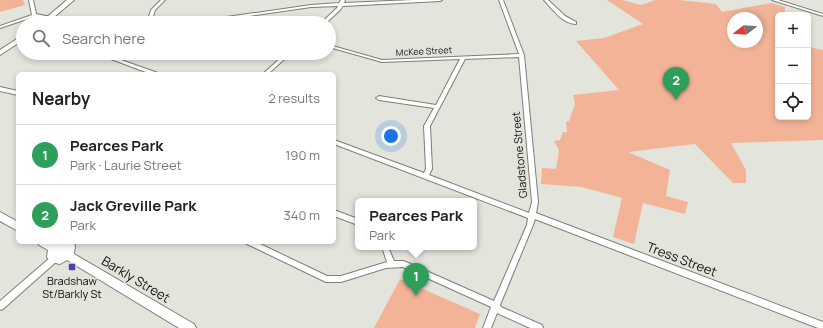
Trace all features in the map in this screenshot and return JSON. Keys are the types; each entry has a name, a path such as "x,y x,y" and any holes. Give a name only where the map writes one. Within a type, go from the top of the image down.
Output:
{"main road":[{"path":"51,16 71,0"},
{"path":"0,53 16,42"},
{"path":"0,216 16,226"},
{"path":"45,244 60,259 69,247"},
{"name":"Barkly Street","path":"69,247 190,328"}],"street":[{"path":"31,0 36,15 33,16"},
{"path":"151,16 153,10 164,0"},
{"path":"339,0 342,3"},
{"path":"242,16 342,3 440,0"},
{"name":"Gladstone Street","path":"488,328 532,216 534,195 522,55 501,0"},
{"path":"546,0 564,18 574,24"},
{"path":"774,0 823,15"},
{"path":"330,16 342,3"},
{"path":"0,27 16,22"},
{"name":"McKee Street","path":"336,48 382,61 522,55"},
{"path":"426,177 429,169 427,127 436,107 464,57"},
{"path":"117,60 150,72"},
{"path":"267,72 281,60"},
{"path":"0,89 16,93"},
{"path":"379,98 436,107"},
{"name":"Tress Street","path":"336,143 823,326"},
{"path":"336,214 355,221"},
{"path":"253,244 326,279 341,279 391,264 406,265 539,328"},
{"path":"386,250 391,264"},
{"path":"0,306 55,254"}],"shaded area":[{"path":"0,0 23,0 25,5 0,12"},
{"path":"607,0 622,0 641,5 655,0 679,0 716,4 722,12 771,3 785,7 785,12 775,12 775,120 811,120 811,48 823,50 823,140 731,143 746,170 746,183 733,183 695,144 628,152 670,170 666,196 688,202 685,214 643,203 634,244 613,237 622,198 582,187 541,184 542,168 556,169 559,150 554,141 560,140 563,132 567,132 566,122 569,121 575,104 573,95 619,90 576,41 604,38 643,24"},
{"path":"400,279 480,314 475,328 374,328"}],"place":[{"name":"Jack Greville Park","path":"676,100"},
{"name":"Bradshaw St/Barkly St","path":"72,267"},
{"name":"Pearces Park","path":"416,296"}]}
